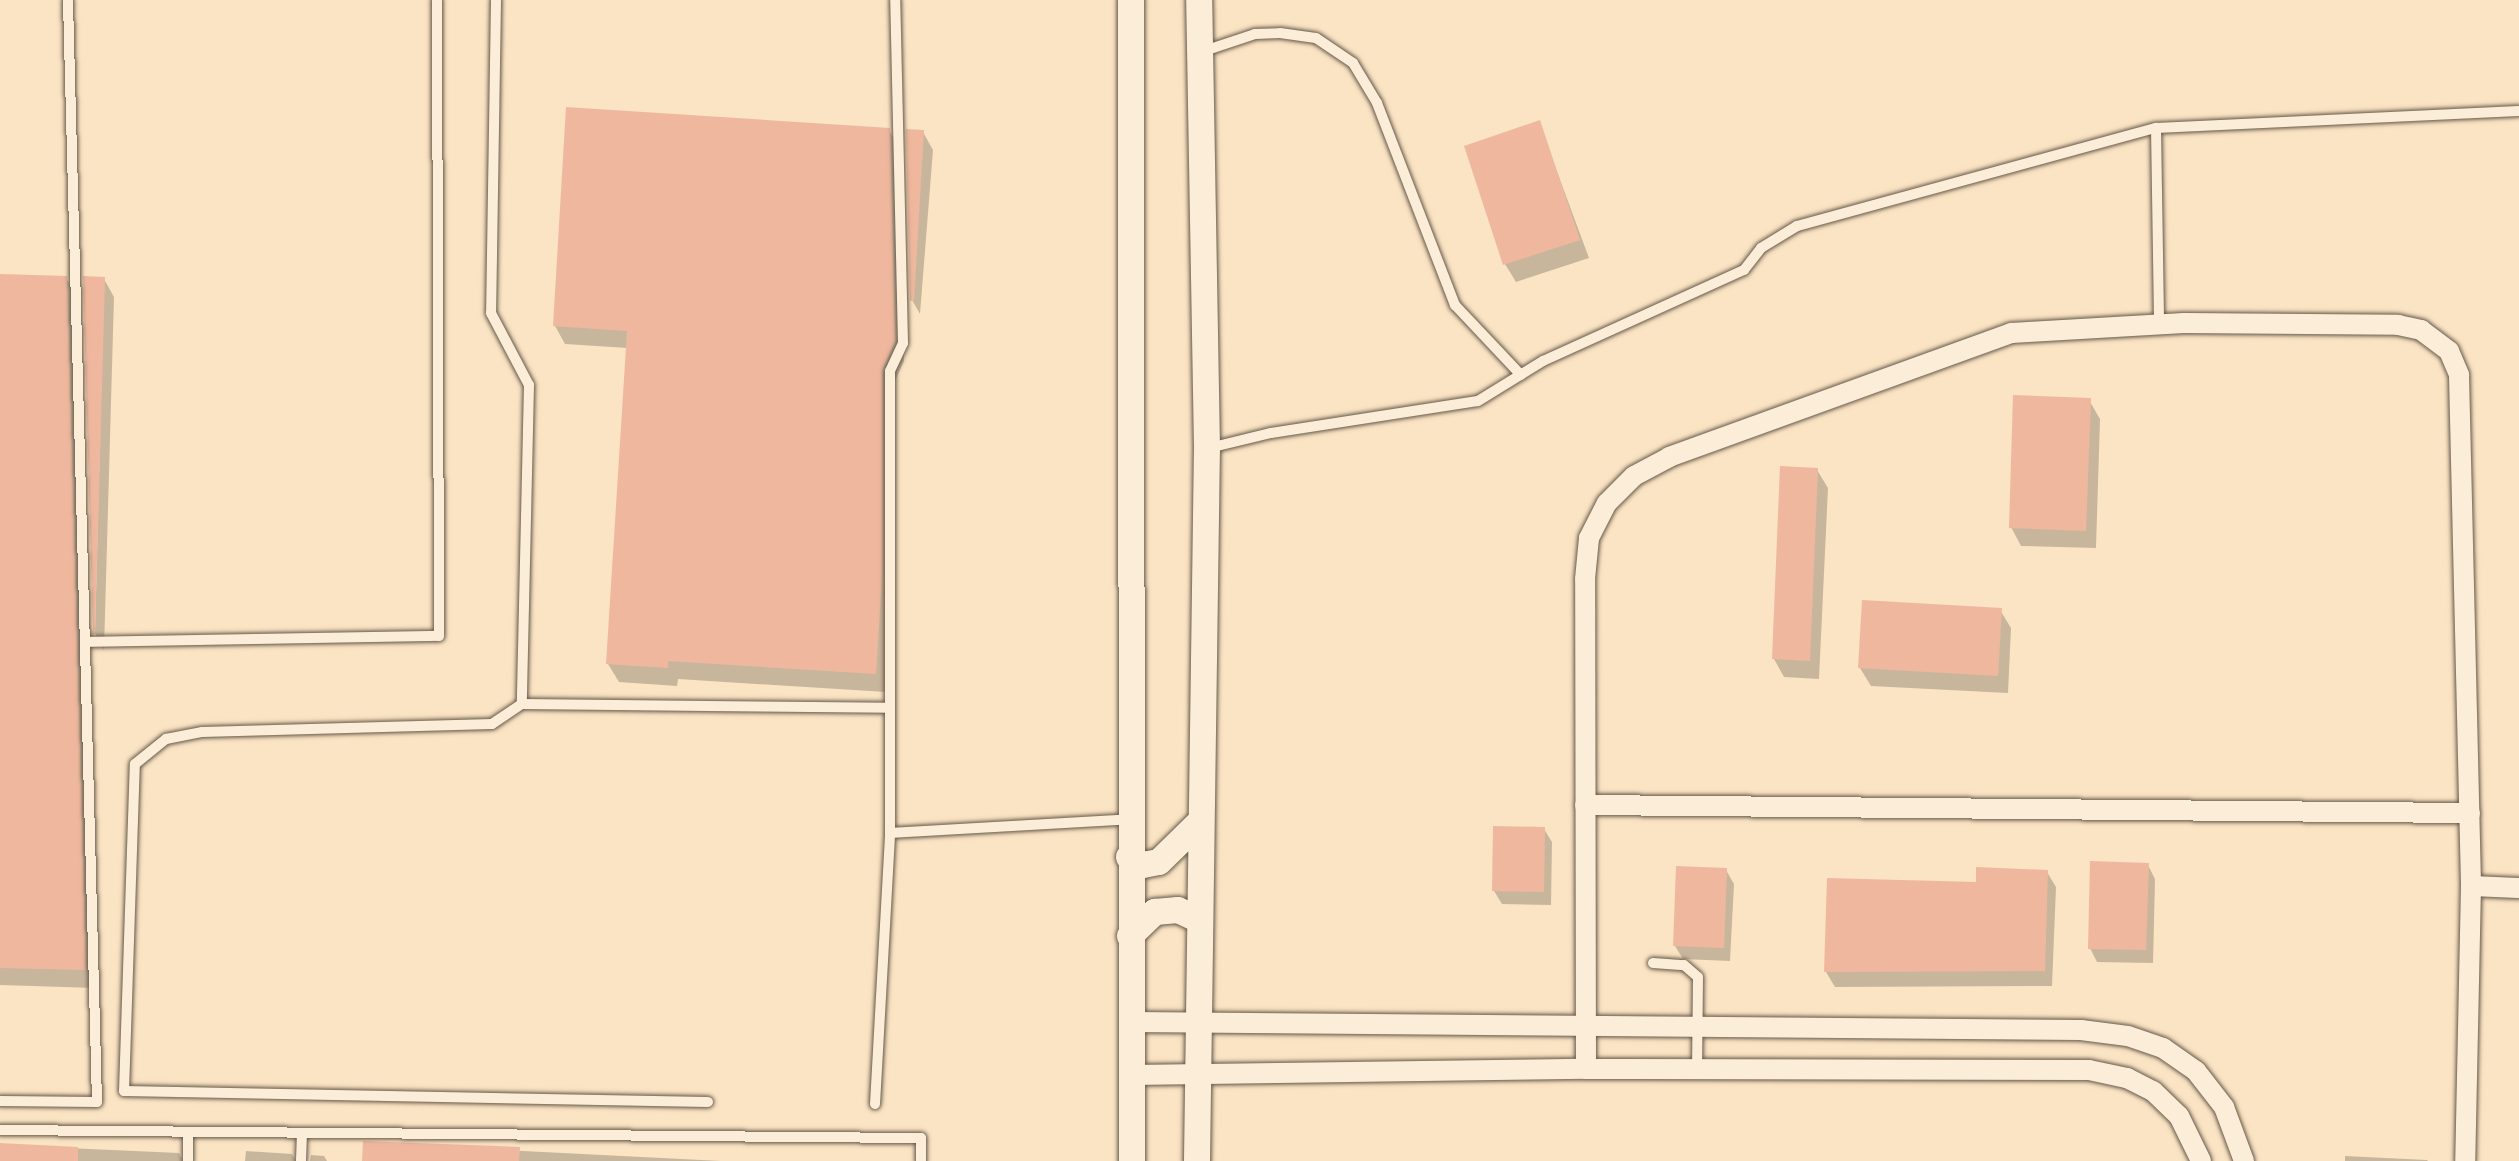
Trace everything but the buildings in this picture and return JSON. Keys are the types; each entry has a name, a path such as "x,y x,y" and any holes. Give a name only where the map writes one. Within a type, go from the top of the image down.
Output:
{"street":[{"path":"1131,0 1129,857 1132,1161"},
{"path":"1197,1161 1199,823 1207,448 1199,0"},
{"path":"1586,1069 1583,1028 1589,538 1607,503 1634,476 1669,457 2011,333 2159,325 2398,325 2421,330 2449,351 2459,375 2471,886 2465,1161"},
{"path":"1585,805 2470,813"},
{"path":"1129,857 1143,865 1159,862 1199,823"},
{"path":"2471,886 2519,888"},
{"path":"1130,936 1155,912 1178,910 1199,920"},
{"path":"1132,1022 2081,1030 2128,1036 2163,1048 2196,1071 2224,1107 2244,1161"},
{"path":"1132,1075 1586,1069 2089,1070 2127,1078 2153,1091 2179,1116 2201,1161"}],"lane":[{"path":"0,1101 97,1102 68,0"},
{"path":"85,642 439,636 437,0"},
{"path":"496,0 491,313 529,385 522,704"},
{"path":"875,1104 890,833 890,371 903,343 895,0"},
{"path":"1200,52 1255,34 1280,33 1316,38 1353,63 1377,103 1455,305 1521,375"},
{"path":"1207,448 1271,433 1478,401 1521,375 1744,270 1761,248 1797,226 2156,128 2519,111"},
{"path":"2156,128 2159,325"},
{"path":"708,1102 124,1091 135,764 166,739 202,732 492,724 522,704 890,708"},
{"path":"890,833 1130,819"},
{"path":"1653,963 1694,969 1697,1069"},
{"path":"0,1130 921,1138 921,1161"},
{"path":"188,1132 188,1161"},
{"path":"301,1161 302,1133"}]}
